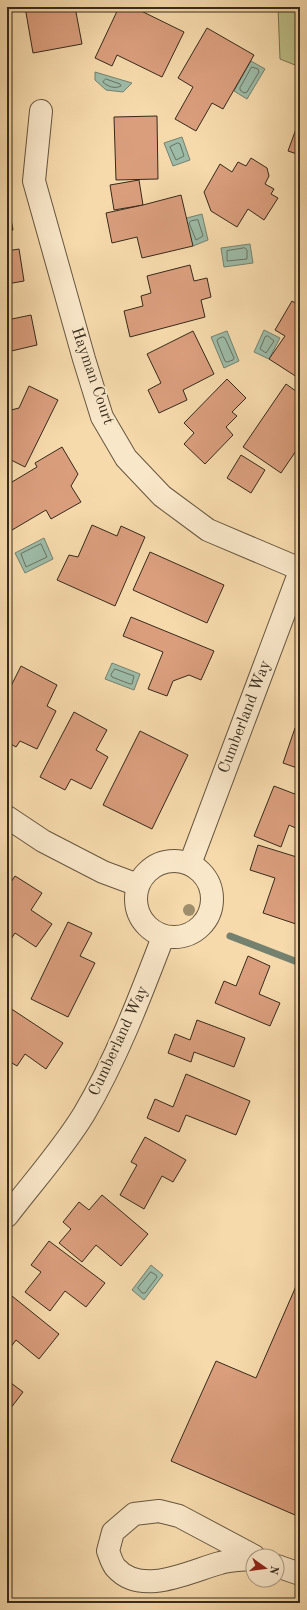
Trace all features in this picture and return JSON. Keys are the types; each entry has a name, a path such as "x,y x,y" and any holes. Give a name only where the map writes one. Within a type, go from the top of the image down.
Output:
{"street":[{"name":"Hayman Court","path":"42,111 34,181 84,360 102,417 126,458 162,496 208,530 300,570"},
{"name":"Cumberland Way","path":"190,864 300,570"},
{"path":"7,816 43,841 103,872 138,885"},
{"path":"178,861 190,864 201,871 209,881 212,894 212,907 208,919 200,929 188,936 176,938 163,937 152,931 143,922 137,911 136,898 138,885 145,874 154,866 166,862 178,861"},
{"name":"Cumberland Way","path":"7,1216 56,1154 84,1115 112,1063 163,937"},
{"path":"245,1551 180,1516 159,1511 134,1514 113,1532 108,1551 116,1567 129,1578 152,1582 181,1576 221,1563 245,1560"},
{"path":"285,1569 300,1574"}],"green space":[{"path":"278,7 300,7 300,67 280,59"}],"water":[{"path":"251,61 265,69 247,99 234,91"},
{"path":"95,72 132,83 123,92 106,90 95,80"},
{"path":"182,137 190,160 173,166 164,143"},
{"path":"202,214 208,240 193,246 183,219"},
{"path":"250,244 253,263 224,267 221,248"},
{"path":"264,330 280,338 269,359 254,352"},
{"path":"227,331 239,361 224,368 211,337"},
{"path":"44,538 53,559 25,573 15,553"},
{"path":"112,663 140,674 134,690 105,679"},
{"path":"151,1265 163,1275 144,1300 132,1290"}],"building":[{"path":"25,7 75,7 82,44 33,53"},
{"path":"119,7 133,7 184,32 162,77 117,55 112,66 95,58"},
{"path":"207,28 254,55 223,109 212,103 196,131 175,119 193,87 178,78"},
{"path":"157,116 158,179 116,180 114,117"},
{"path":"300,118 300,155 288,151"},
{"path":"251,158 267,168 269,176 265,184 274,189 271,194 278,198 264,220 248,209 237,227 211,211 204,192 220,164 232,172 238,162 246,166"},
{"path":"139,180 143,205 114,210 110,185"},
{"path":"181,195 193,246 142,258 137,237 112,243 106,213"},
{"path":"9,208 13,230 7,231 7,209"},
{"path":"19,249 24,281 7,284 7,251"},
{"path":"190,265 194,281 207,278 211,297 201,300 205,317 130,337 124,311 143,306 141,296 151,293 147,276"},
{"path":"292,301 300,306 300,379 269,359 285,336 275,330"},
{"path":"31,315 37,345 7,352 7,320"},
{"path":"193,331 214,374 183,390 187,400 159,413 148,390 161,383 147,354"},
{"path":"227,379 246,398 232,412 237,416 226,427 233,435 205,464 184,444 194,433 184,423"},
{"path":"286,384 300,394 300,445 281,473 243,447"},
{"path":"29,386 58,400 25,467 7,458 7,411 19,408"},
{"path":"62,447 78,474 71,486 81,502 51,519 46,510 7,533 7,485 37,467 35,463"},
{"path":"241,455 265,470 251,493 227,478"},
{"path":"92,525 117,536 121,526 145,537 115,606 57,580 69,555 78,557"},
{"path":"150,552 224,585 207,623 133,590"},
{"path":"131,617 214,651 201,680 189,675 173,681 167,696 148,689 163,652 123,636"},
{"path":"21,666 57,685 47,706 56,711 37,749 20,741 16,747 7,742 7,694"},
{"path":"74,712 107,730 96,750 108,757 91,789 71,779 65,790 40,777"},
{"path":"295,728 300,730 300,769 283,763"},
{"path":"140,731 188,755 152,829 103,805"},
{"path":"274,786 300,796 300,830 289,825 281,847 254,836"},
{"path":"258,845 300,858 299,925 263,913 275,878 250,870"},
{"path":"15,876 42,893 31,910 52,924 36,947 15,933 7,945 7,888"},
{"path":"68,922 92,933 80,956 95,963 68,1017 31,999"},
{"path":"248,956 270,966 259,994 280,1003 270,1026 215,1003 224,981 236,986"},
{"path":"7,1006 63,1043 46,1069 25,1054 17,1066 7,1060"},
{"path":"197,1020 245,1038 234,1067 194,1052 191,1062 168,1053 175,1034 190,1040"},
{"path":"186,1074 250,1101 236,1135 186,1115 179,1132 147,1118 155,1099 173,1107"},
{"path":"145,1137 186,1160 173,1182 162,1176 144,1209 120,1195 137,1165 131,1162"},
{"path":"102,1195 148,1234 121,1266 96,1245 82,1262 59,1243 71,1229 63,1222 79,1202 89,1210"},
{"path":"49,1241 105,1283 86,1307 65,1291 50,1311 25,1292 41,1272 31,1265"},
{"path":"300,1277 300,1502 295,1515 171,1461 216,1361 256,1378"},
{"path":"7,1292 59,1334 39,1359 16,1340 7,1352"},
{"path":"7,1380 23,1392 7,1413"}],"waterway":[{"path":"230,936 300,963"}]}
